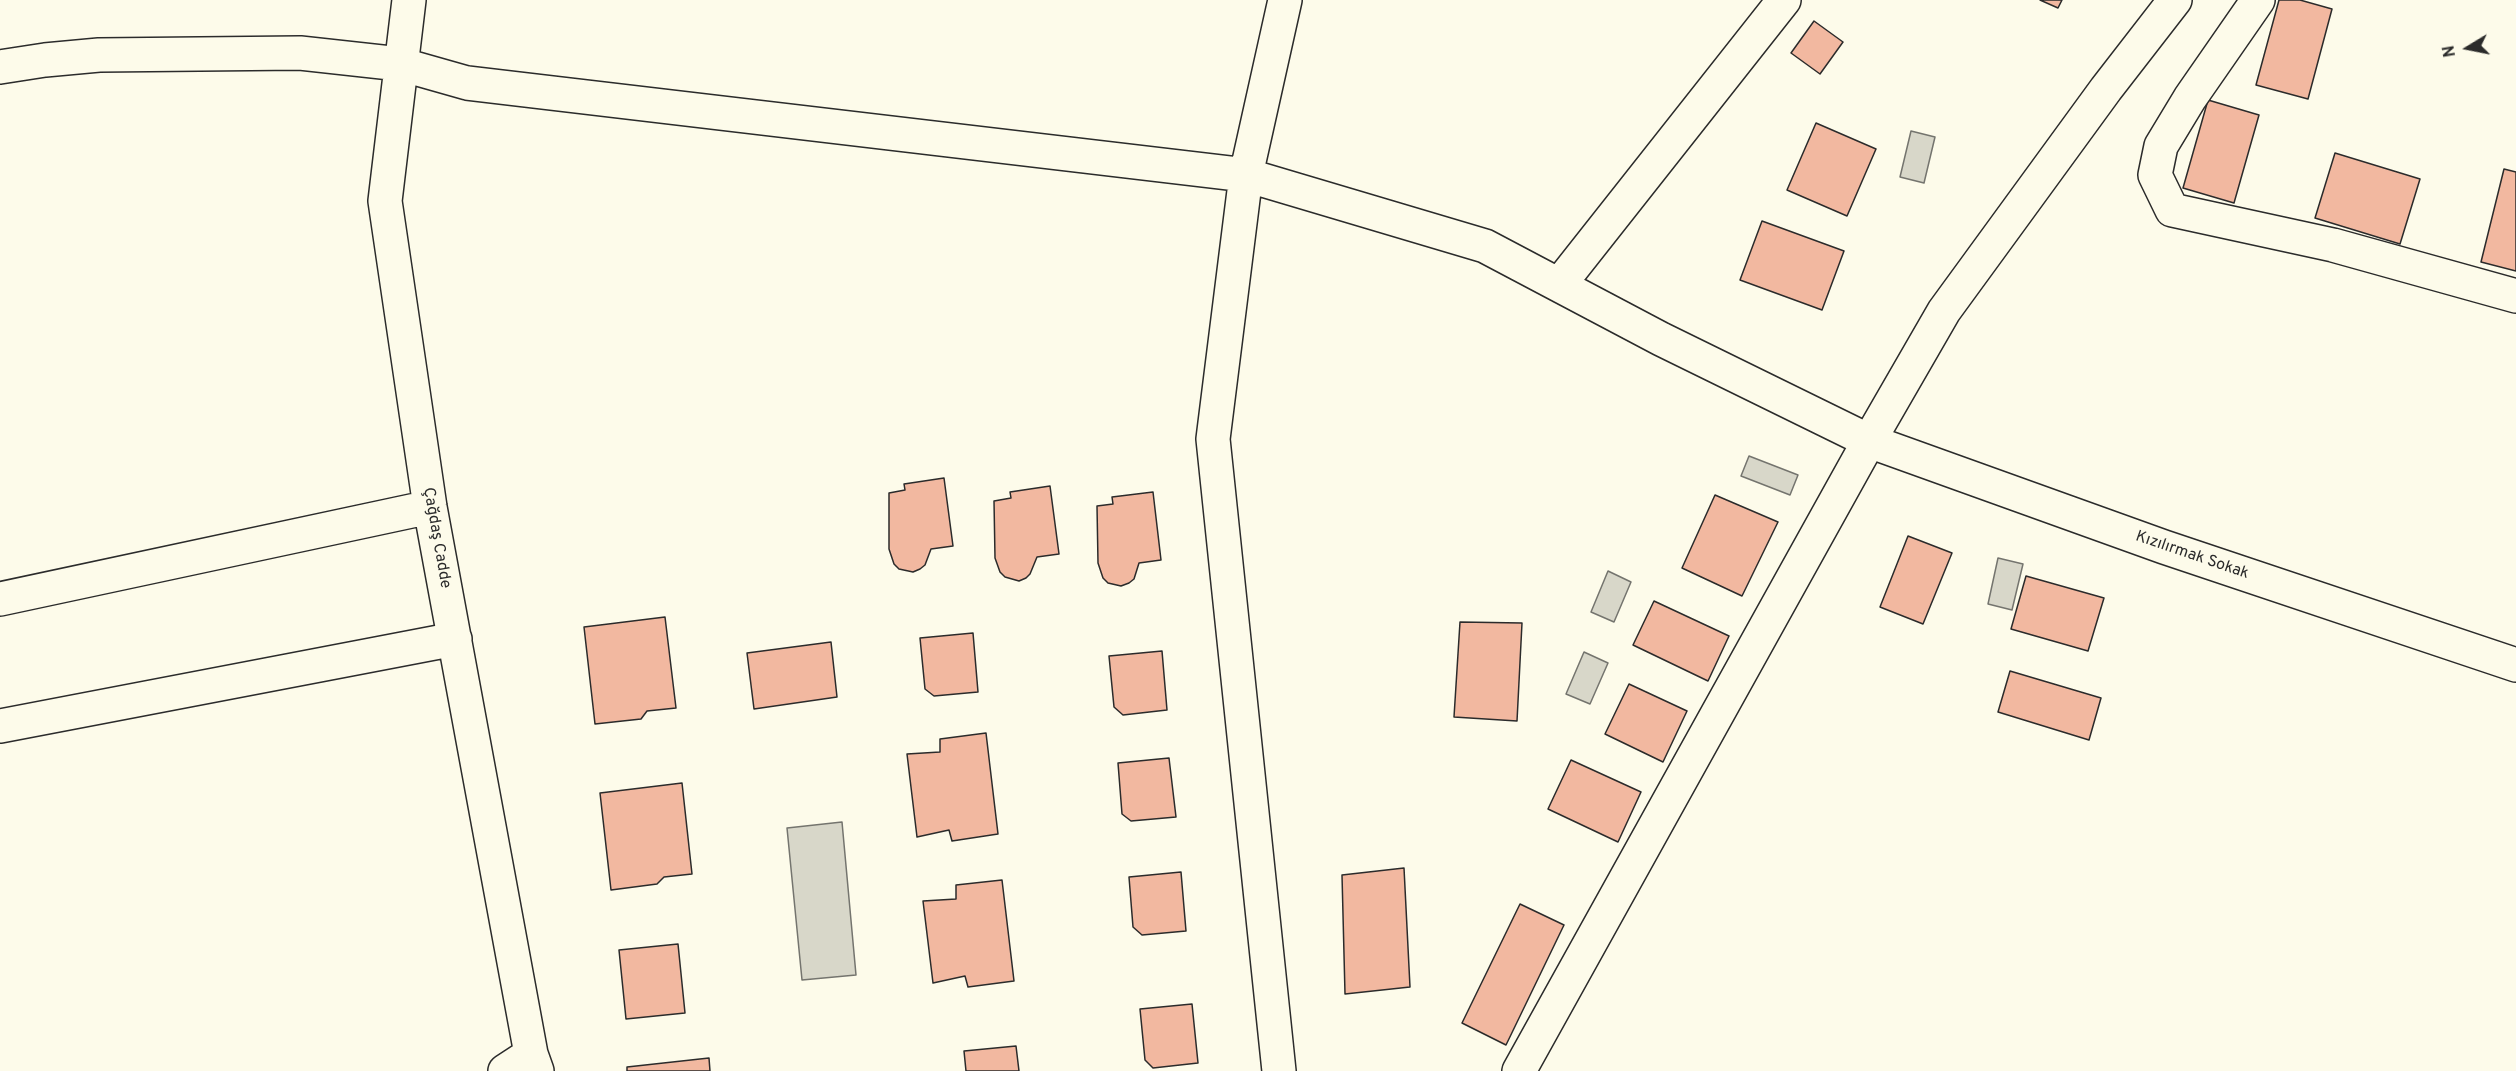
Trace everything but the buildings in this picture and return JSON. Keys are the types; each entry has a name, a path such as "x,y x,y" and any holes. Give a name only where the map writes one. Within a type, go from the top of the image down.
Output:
{"street":[{"name":"Çağdaş Cadde","path":"409,0 385,201 430,507 455,639 524,1065"},
{"path":"1279,1071 1213,440 1246,175 1285,0"},
{"path":"1559,285 1784,0"},
{"path":"1519,1071 1869,441 1944,311 2106,89 2175,0"},
{"path":"2258,0 2190,98 2161,146 2155,175 2172,210 2333,245 2516,296"},
{"name":"Kızılırmak Sokak","path":"0,67 99,55 300,53 400,64 467,83 1246,175 1485,246 1661,339 1869,441 2164,547 2516,665"},
{"path":"0,599 430,507"},
{"path":"0,726 455,639"}],"shaded area":[{"path":"1911,131 1935,137 1924,183 1900,177"},
{"path":"1749,456 1798,475 1790,495 1741,476"},
{"path":"1998,558 2023,564 2012,610 1988,604"},
{"path":"1608,571 1631,582 1614,622 1591,612"},
{"path":"1584,652 1608,663 1590,704 1566,694"},
{"path":"842,822 856,975 802,980 787,828"}]}
